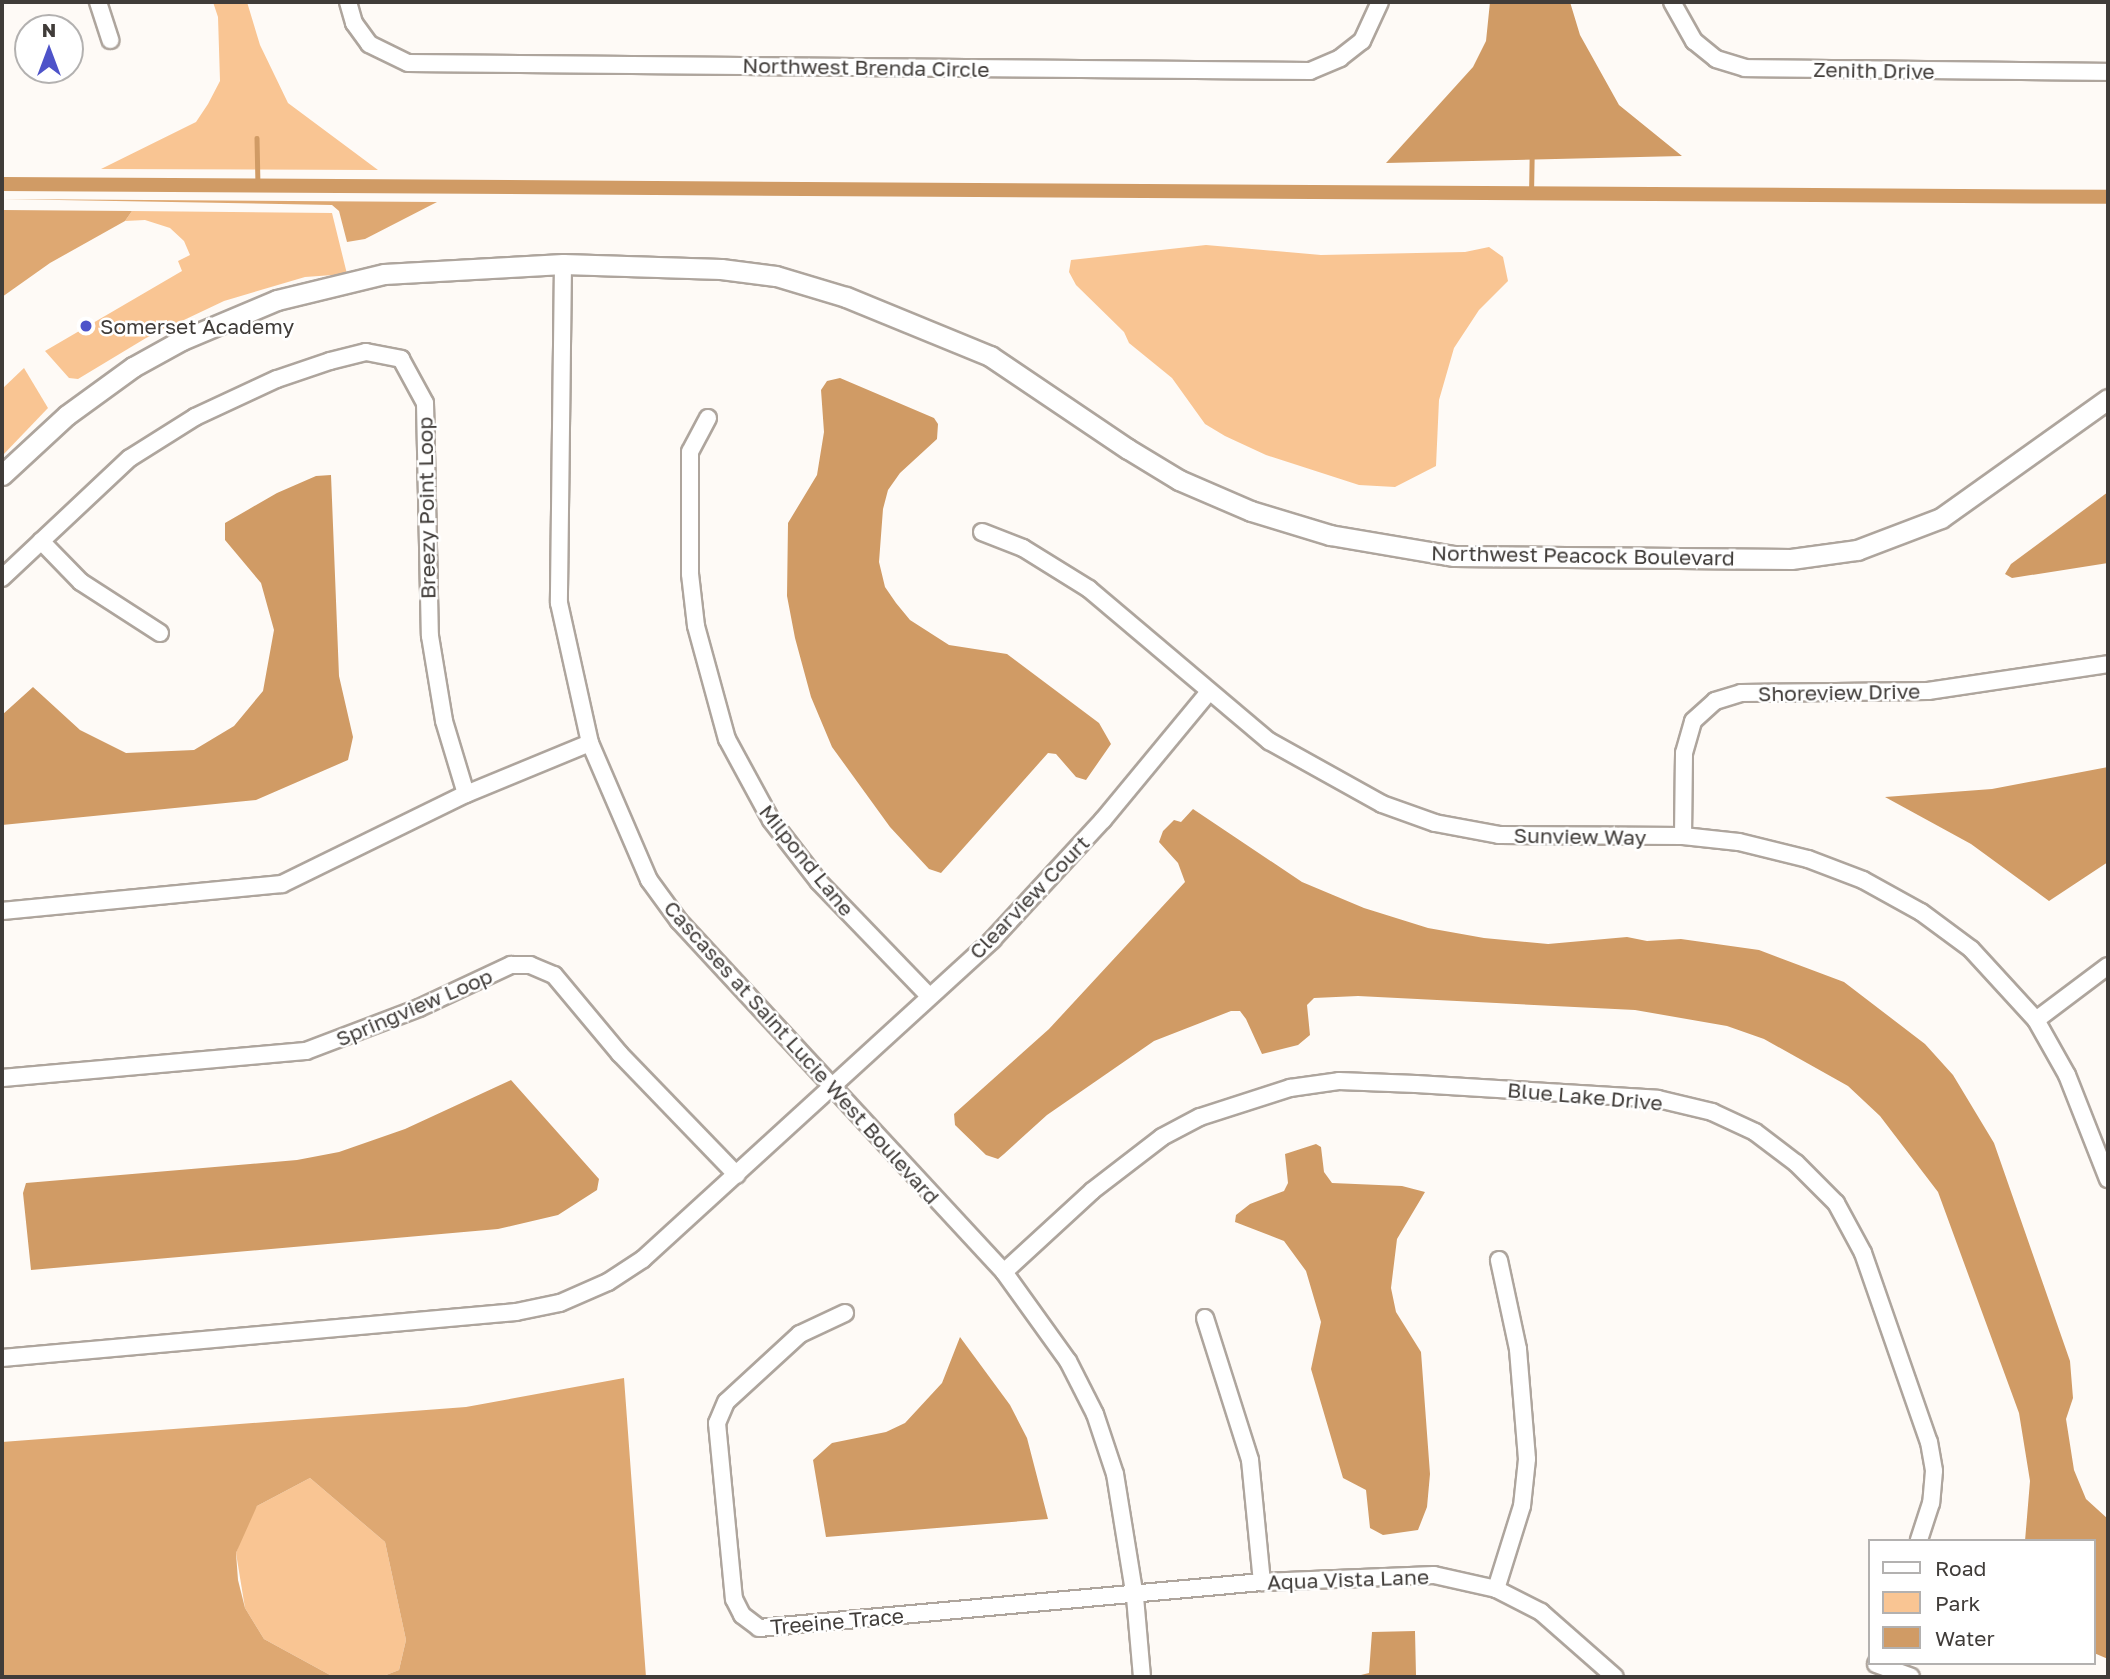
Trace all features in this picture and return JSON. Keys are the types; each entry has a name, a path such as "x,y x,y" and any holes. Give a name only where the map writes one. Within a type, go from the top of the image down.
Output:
{"street":[{"path":"98,2 110,40"},
{"name":"Northwest Brenda Circle","path":"348,2 354,23 369,44 408,62 1297,71 1310,71 1340,58 1362,41 1381,2"},
{"name":"Zenith Drive","path":"1672,2 1694,41 1716,59 1745,68 2108,72"},
{"name":"Northwest Peacock Boulevard","path":"2,475 98,390 182,340 240,314 331,284 384,274 563,264 722,269 776,276 846,297 990,356 1148,462 1251,512 1331,535 1454,556 1791,559 1857,550 1941,518 2108,399"},
{"name":"Cascases at Saint Lucie West Boulevard","path":"563,264 559,603 590,743 649,880 679,921 1004,1272 1054,1338 1095,1414 1115,1474 1135,1597 1142,1677"},
{"name":"Breezy Point Loop","path":"2,578 130,458 195,417 277,379 330,361 366,352 401,359 425,403 430,636 444,722 466,794"},
{"name":"Milpond Lane","path":"708,418 690,452 690,574 696,626 727,739 771,820 819,882 928,995"},
{"name":"Sunview Way","path":"982,532 1023,548 1088,589 1148,636 1209,692 1269,741 1326,776 1382,804 1435,823 1499,835 1683,836 1740,842 1808,859 1863,880 1921,912 1971,950 2036,1020 2067,1075 2108,1179"},
{"path":"41,541 81,582 160,633"},
{"name":"Shoreview Drive","path":"1683,836 1684,753 1693,722 1715,701 1741,693 1928,691 2108,664"},
{"name":"Clearview Court","path":"832,1086 928,995 993,939 1103,820 1209,692"},
{"path":"2,911 282,884 466,794 590,743"},
{"name":"Springview Loop","path":"2,1078 306,1051 419,1008 511,965 530,965 554,975 620,1054 737,1175"},
{"path":"2036,1020 2108,966"},
{"name":"Blue Lake Drive","path":"1004,1272 1092,1191 1162,1137 1200,1117 1290,1088 1339,1081 1416,1083 1658,1099 1712,1112 1755,1132 1796,1163 1836,1203 1863,1253 1929,1442 1934,1471 1931,1503 1920,1539"},
{"path":"2,1358 516,1312 560,1303 608,1282 643,1259 832,1086"},
{"path":"1496,1589 1522,1506 1527,1459 1518,1349 1499,1260"},
{"name":"Treeine Trace","path":"845,1313 800,1334 726,1402 717,1423 734,1599 742,1615 759,1628 1135,1597"},
{"path":"1205,1318 1250,1460 1262,1582"},
{"name":"Aqua Vista Lane","path":"1135,1597 1262,1582 1394,1573 1434,1574 1496,1589 1541,1612 1615,1677"},
{"path":"1879,1665 1911,1677"}],"green space":[{"path":"213,2 247,2 260,45 288,103 378,170 101,169 196,122 220,81 218,17"},
{"path":"132,211 332,213 347,274 305,277 224,301 146,338 78,379 69,378 45,351 182,271 178,261 190,255 184,241 170,228 145,220 125,221"},
{"path":"1206,245 1321,255 1465,252 1489,247 1503,257 1508,281 1479,310 1454,348 1439,400 1436,466 1395,487 1359,485 1266,455 1225,436 1205,424 1172,378 1129,343 1124,332 1076,285 1069,272 1071,260"},
{"path":"24,368 48,408 2,456 2,389"},
{"path":"310,1478 385,1542 406,1640 399,1670 381,1677 330,1675 264,1639 245,1608 236,1553 248,1520 257,1506"}],"shaded area":[{"path":"2,199 437,202 365,239 347,242 339,211 332,205"},
{"path":"2,210 132,211 125,221 50,263 2,297"},
{"path":"624,1378 646,1677 381,1677 399,1670 406,1640 385,1542 310,1478 257,1506 236,1553 238,1580 245,1608 264,1639 330,1675 354,1677 2,1677 2,1442 466,1407"}],"water":[{"path":"1490,2 1570,2 1580,35 1619,105 1682,156 1386,163 1473,67 1486,41"},
{"path":"840,378 934,418 938,424 937,439 900,473 888,490 883,509 879,562 885,587 896,603 910,620 949,645 1007,654 1099,723 1111,744 1086,780 1076,777 1056,754 1048,753 941,873 929,869 890,827 832,747 811,697 795,638 787,596 788,523 817,475 824,432 821,390 827,381"},
{"path":"331,475 339,676 353,737 348,760 256,800 2,825 2,715 33,687 80,730 126,753 194,750 234,726 263,691 274,630 261,583 225,540 225,523 277,493 316,476"},
{"path":"2108,492 2108,563 2012,578 2005,574 2011,564"},
{"path":"2108,767 2108,862 2049,901 1971,844 1885,797 1992,789"},
{"path":"1193,809 1302,882 1364,908 1428,928 1484,938 1548,944 1627,937 1647,941 1681,939 1759,950 1844,982 1925,1044 1953,1075 1994,1143 2070,1361 2073,1398 2066,1419 2074,1470 2086,1499 2108,1519 2108,1659 2096,1654 2096,1539 2025,1539 2030,1481 2019,1413 1938,1192 1880,1116 1848,1086 1764,1039 1727,1026 1635,1010 1358,996 1314,998 1307,1005 1310,1035 1298,1045 1262,1054 1246,1019 1240,1011 1231,1011 1154,1041 1047,1115 998,1159 986,1155 955,1125 954,1114 1049,1029 1185,882 1178,863 1159,842 1163,831 1174,820 1181,822"},
{"path":"511,1080 599,1179 597,1190 558,1215 498,1229 31,1270 23,1193 26,1183 297,1160 339,1152 405,1129"},
{"path":"1316,1144 1321,1147 1324,1172 1332,1183 1402,1186 1425,1192 1397,1239 1391,1288 1396,1312 1421,1352 1430,1474 1427,1507 1418,1530 1383,1535 1370,1528 1366,1490 1343,1478 1311,1369 1321,1322 1306,1271 1284,1241 1235,1222 1236,1215 1250,1204 1284,1191 1288,1183 1285,1154"},
{"path":"960,1337 1010,1405 1027,1438 1048,1519 826,1537 813,1460 832,1443 886,1432 905,1423 942,1383"},
{"path":"1415,1631 1416,1675 1421,1677 1353,1677 1369,1673 1372,1632"}],"waterway":[{"path":"257,138 258,187"},
{"path":"1531,195 1532,156"},
{"path":"2,184 2108,197"}],"place":[{"name":"Somerset Academy","path":"86,326"}]}
